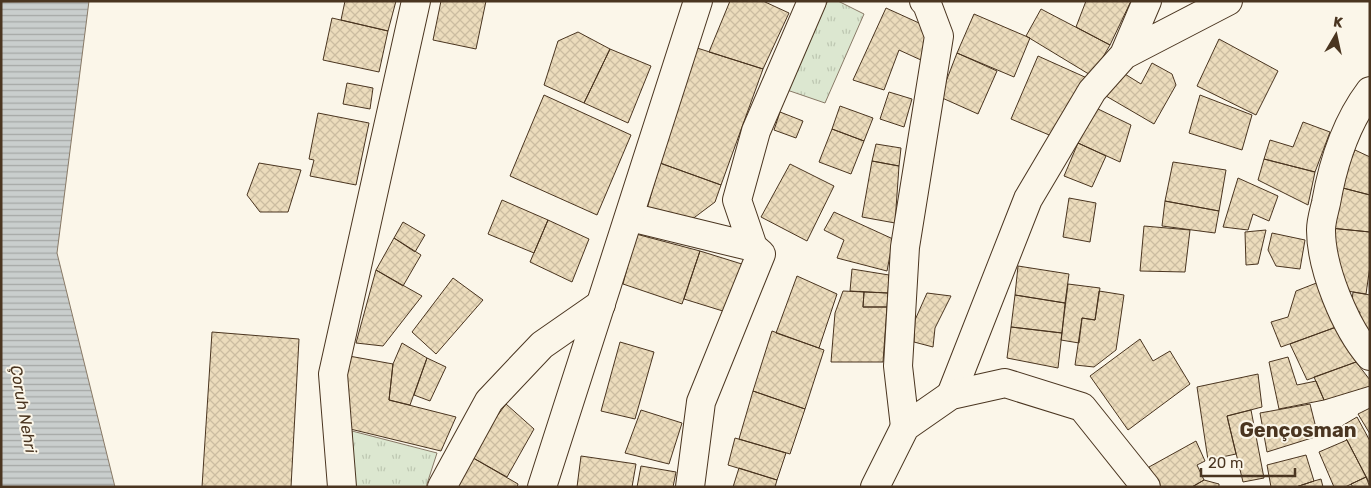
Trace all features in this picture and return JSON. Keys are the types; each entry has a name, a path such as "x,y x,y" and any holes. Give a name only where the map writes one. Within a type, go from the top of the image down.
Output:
{"street":[{"path":"342,487 333,374 416,1"},
{"path":"542,487 698,1"},
{"path":"753,247 737,200 756,130 812,1"},
{"path":"905,426 898,366 905,246 939,36 927,4 924,1"},
{"path":"951,395 1028,199 1092,91 1124,55 1147,1"},
{"path":"1124,55 1228,1"},
{"path":"1370,91 1362,101 1340,143 1321,229 1327,271 1357,341 1370,356"},
{"path":"630,217 753,247 761,254 701,402 690,487"},
{"path":"442,487 489,401 542,346 601,304"},
{"path":"875,487 905,426 951,395 1005,382 1082,407 1146,487"}],"green space":[{"path":"828,1 838,1 864,14 825,103 787,90 806,40"},
{"path":"352,431 437,453 426,487 355,487"}],"water":[{"name":"Çoruh Nehri","path":"89,1 57,253 115,487 1,487 1,2"}],"building":[{"path":"345,1 396,1 388,31 341,20"},
{"path":"441,1 486,1 476,49 433,40"},
{"path":"730,1 763,1 789,13 763,69 709,52"},
{"path":"1086,1 1131,1 1110,45 1076,27"},
{"path":"886,8 930,28 921,60 899,50 884,90 853,80"},
{"path":"1041,9 1110,45 1092,76 1026,36"},
{"path":"974,14 1030,38 1014,77 957,53"},
{"path":"332,18 388,31 379,72 323,60"},
{"path":"578,32 610,49 584,103 544,85 558,41"},
{"path":"1219,39 1278,71 1256,115 1197,86"},
{"path":"694,47 763,69 721,185 660,163"},
{"path":"610,49 651,66 628,123 584,103"},
{"path":"957,53 997,71 978,114 940,97"},
{"path":"1038,56 1087,78 1054,137 1011,119"},
{"path":"1152,63 1172,74 1176,85 1154,124 1106,96 1120,71 1141,84"},
{"path":"347,83 373,88 370,109 343,104"},
{"path":"889,92 912,99 904,127 880,119"},
{"path":"544,95 631,135 597,215 510,176"},
{"path":"1200,95 1252,115 1242,150 1189,133"},
{"path":"840,106 873,118 864,141 832,129"},
{"path":"1094,107 1131,125 1120,162 1078,143"},
{"path":"780,112 803,121 796,138 774,130"},
{"path":"318,113 369,123 356,185 310,176 314,160 309,159"},
{"path":"1303,122 1330,132 1315,172 1264,159 1270,140 1293,147"},
{"path":"832,129 864,141 851,174 819,162"},
{"path":"1078,143 1106,156 1092,187 1064,176"},
{"path":"876,144 901,148 899,166 872,161"},
{"path":"1355,150 1370,157 1370,195 1339,187"},
{"path":"1264,159 1315,172 1308,205 1258,180"},
{"path":"872,161 899,166 895,223 862,217"},
{"path":"1173,162 1226,170 1219,211 1165,201"},
{"path":"259,163 301,170 288,212 260,212 247,195"},
{"path":"660,163 721,185 715,202 687,223 647,209"},
{"path":"790,164 834,186 807,241 761,217"},
{"path":"1238,178 1278,196 1269,221 1253,214 1248,230 1223,227"},
{"path":"1339,187 1370,195 1370,232 1330,228"},
{"path":"1069,198 1096,203 1090,242 1063,237"},
{"path":"502,200 548,220 534,253 488,234"},
{"path":"1165,201 1219,211 1215,233 1162,226"},
{"path":"834,212 893,239 887,271 837,258 844,240 824,230"},
{"path":"548,220 589,239 572,282 530,262"},
{"path":"403,222 425,235 415,252 394,238"},
{"path":"1144,226 1190,230 1185,272 1140,271"},
{"path":"1330,228 1370,232 1370,266 1366,294 1341,290"},
{"path":"1266,230 1258,264 1246,265 1245,232"},
{"path":"1272,233 1305,240 1300,269 1276,266 1268,250"},
{"path":"636,234 700,251 682,304 623,284"},
{"path":"394,238 421,255 403,286 376,270"},
{"path":"700,251 745,265 726,312 684,299"},
{"path":"1018,266 1069,274 1065,303 1015,295"},
{"path":"852,269 889,275 888,293 850,291"},
{"path":"376,270 422,296 383,346 356,343"},
{"path":"797,276 837,294 819,348 776,333"},
{"path":"453,278 483,300 436,354 412,332"},
{"path":"1319,282 1339,326 1281,347 1271,322 1288,317 1296,291"},
{"path":"1068,284 1100,288 1095,320 1082,318 1079,343 1061,340"},
{"path":"843,291 864,292 863,307 887,307 883,362 831,362 835,313"},
{"path":"1099,291 1124,295 1116,350 1094,367 1075,365 1082,318 1095,320"},
{"path":"864,292 888,293 887,307 863,307"},
{"path":"1353,292 1370,295 1370,334 1357,329 1360,312 1351,310"},
{"path":"927,293 951,296 935,328 933,347 914,342 915,320"},
{"path":"1015,295 1065,303 1062,333 1011,327"},
{"path":"1339,326 1356,362 1307,380 1290,344"},
{"path":"1011,327 1062,333 1058,368 1007,358"},
{"path":"772,331 824,350 805,409 753,391"},
{"path":"212,332 299,339 291,487 202,487"},
{"path":"1140,339 1153,361 1170,351 1190,384 1128,430 1090,376"},
{"path":"620,342 654,352 635,419 601,411"},
{"path":"402,343 427,358 410,405 389,400 393,364"},
{"path":"349,356 393,364 389,400 456,417 441,451 342,427"},
{"path":"1288,357 1297,385 1316,381 1324,400 1279,409 1269,362"},
{"path":"427,358 446,367 430,401 414,395"},
{"path":"1356,362 1370,380 1370,386 1324,400 1314,377"},
{"path":"1258,374 1262,407 1227,416 1236,454 1208,460 1197,387"},
{"path":"753,391 805,409 790,454 739,439"},
{"path":"506,404 534,429 507,477 468,455"},
{"path":"1310,404 1318,436 1267,452 1260,413"},
{"path":"1370,408 1370,434 1358,414"},
{"path":"641,410 682,423 669,464 625,453"},
{"path":"1251,410 1264,478 1243,482 1227,416"},
{"path":"1357,417 1370,441 1370,484 1340,427"},
{"path":"735,438 786,453 777,480 728,465"},
{"path":"1347,440 1366,477 1345,487 1334,487 1319,452"},
{"path":"1196,441 1205,461 1197,465 1204,480 1192,487 1161,487 1149,467"},
{"path":"468,455 518,484 517,487 453,487"},
{"path":"1306,455 1314,481 1296,487 1271,487 1267,465"},
{"path":"581,456 636,464 632,487 577,487"},
{"path":"641,466 676,472 673,487 637,487"},
{"path":"739,468 777,480 775,487 733,487"},
{"path":"1366,477 1370,487 1353,487 1351,484"},
{"path":"1321,479 1323,487 1296,487 1314,481"},
{"path":"1204,480 1219,484 1219,487 1192,487"}],"district":[{"name":"Gençosman","path":"1298,430"}]}
